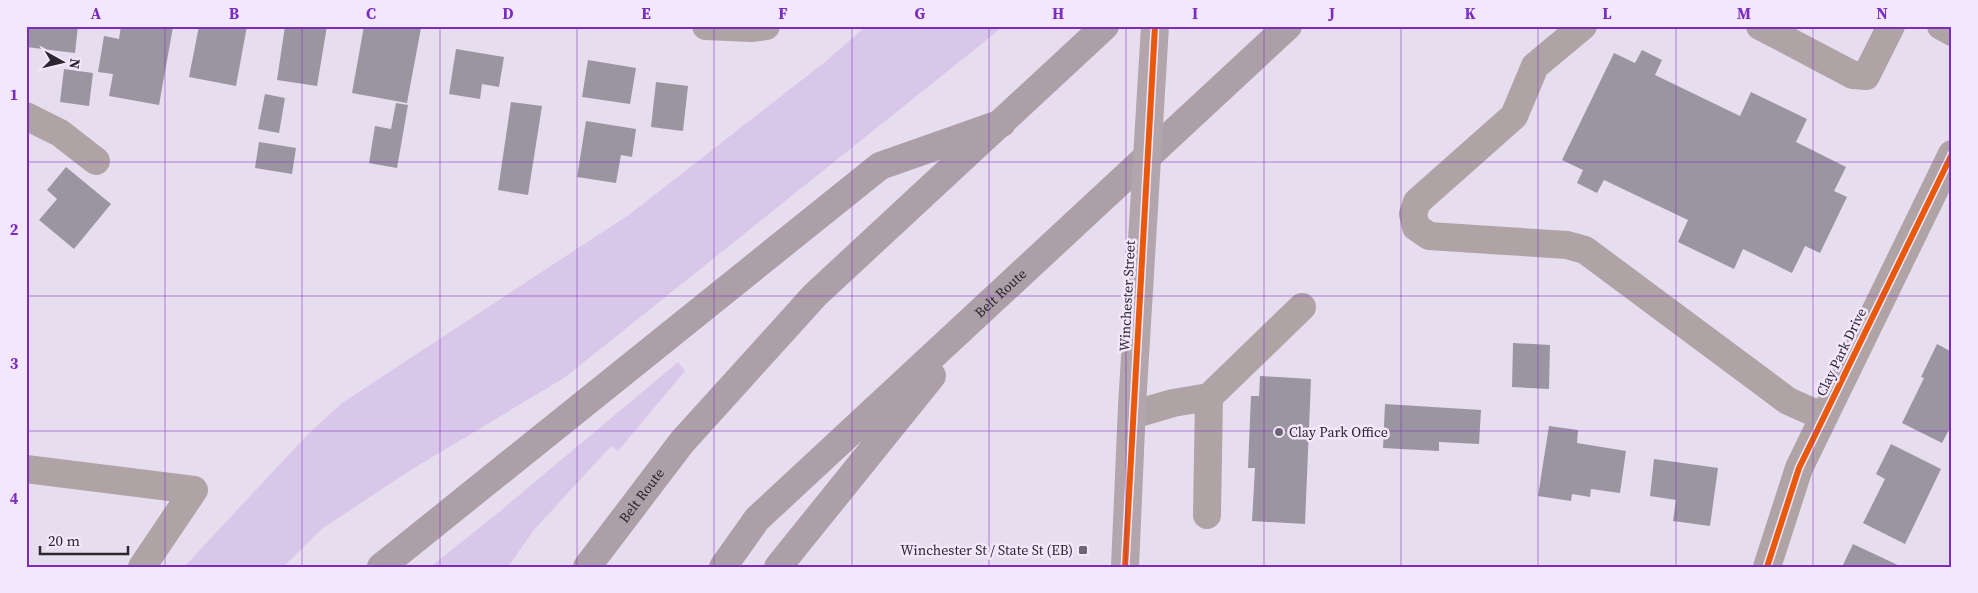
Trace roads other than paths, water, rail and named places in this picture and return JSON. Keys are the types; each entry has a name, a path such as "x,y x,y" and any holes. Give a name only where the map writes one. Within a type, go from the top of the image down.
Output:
{"highway":[{"name":"Belt Route","path":"587,567 682,442 816,295 1105,26"},
{"name":"Belt Route","path":"723,567 758,518 1288,26"},
{"path":"381,567 880,166 1002,123"},
{"path":"778,567 996,298"}],"main road":[{"name":"Winchester Street","path":"1124,567 1155,26"}],"street":[{"path":"716,27 751,28 766,26"},
{"path":"1583,26 1535,66 1514,116 1417,202 1413,214 1416,226 1429,236 1567,245 1585,250 1788,401 1824,416"},
{"path":"1760,26 1852,75 1866,76 1891,26"},
{"path":"1941,26 1952,32"},
{"path":"26,116 60,133 96,161"},
{"name":"Clay Park Drive","path":"1767,567 1799,468 1952,154"},
{"path":"1132,411 1210,397 1302,307"},
{"path":"1207,515 1210,397"},
{"path":"26,470 194,490 142,567"}],"place":[{"name":"Clay Park Office","path":"1279,432"},
{"name":"Winchester St / State St (EB)","path":"1083,550"}]}
